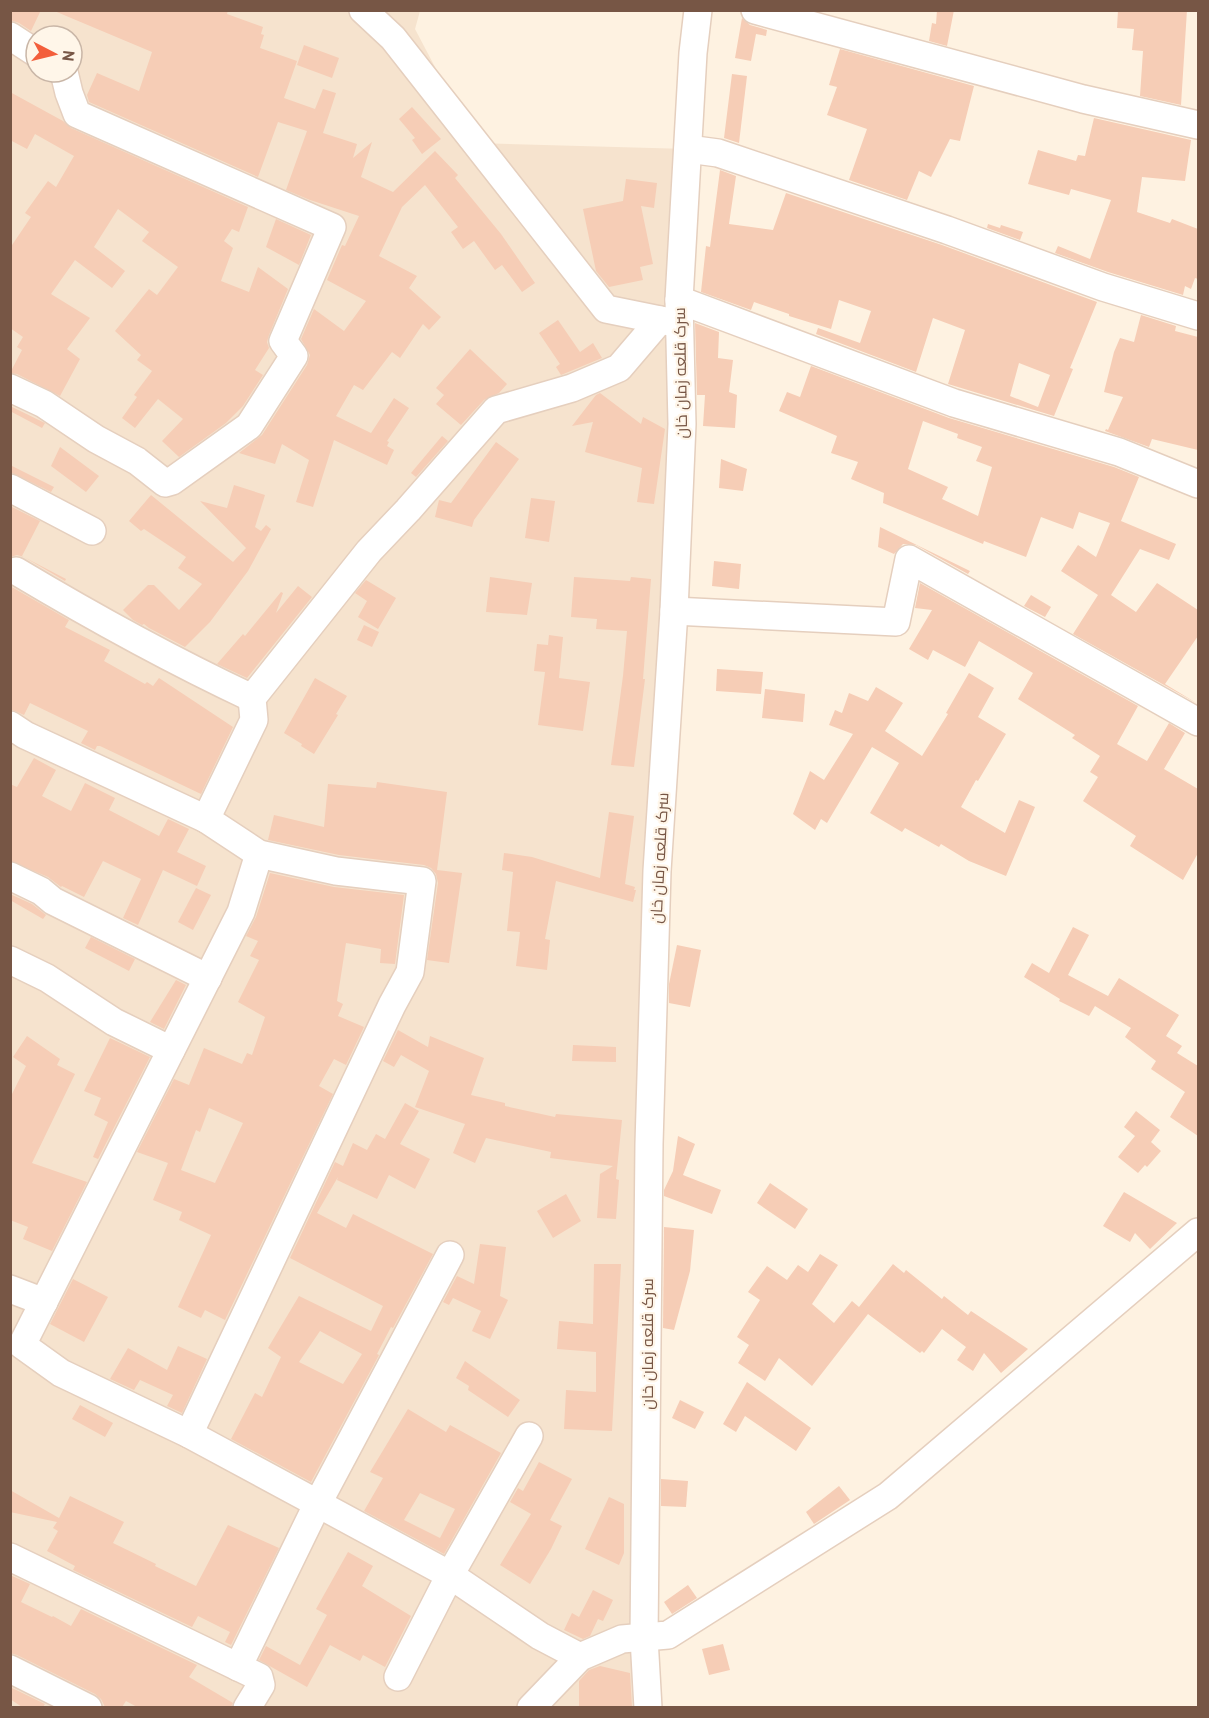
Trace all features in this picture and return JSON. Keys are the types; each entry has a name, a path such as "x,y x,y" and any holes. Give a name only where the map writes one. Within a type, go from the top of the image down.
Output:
{"street":[{"path":"363,10 393,38 606,309 673,315 1197,477"},
{"name":"سرک قلعه زمان خان","path":"648,1707 645,1638 649,1132 657,871 674,611 682,424 673,315 698,10"},
{"path":"755,10 1083,99 1198,125"},
{"path":"10,36 24,45"},
{"path":"10,388 44,404 96,439 137,461 165,483 172,482 249,426 265,404 294,356 283,341 332,227 77,114 67,84"},
{"path":"688,149 718,153 948,230 1103,287 1198,316"},
{"path":"206,819 254,720 252,698 369,551 496,410 572,388 619,368 673,315"},
{"path":"10,488 92,531"},
{"path":"674,611 896,622 909,559 1198,722"},
{"path":"16,571 96,619 189,669 252,698"},
{"path":"10,725 25,735 206,819 259,854 336,871 422,881 410,972 189,1434"},
{"path":"259,854 241,912 44,1302 16,1347 61,1373 189,1434 450,1575 540,1636 580,1657"},
{"path":"10,876 41,891 53,901 208,978"},
{"path":"10,960 47,978 114,1022 171,1050"},
{"path":"531,1707 580,1657 622,1639 668,1635 888,1496 1198,1232"},
{"path":"238,1667 318,1503 450,1255"},
{"path":"10,1289 44,1302"},
{"path":"398,1677 450,1575 529,1436"},
{"path":"10,1557 258,1677 261,1682 248,1707"},
{"path":"10,1670 88,1707"}],"shaded area":[{"path":"11,11 420,11 415,29 475,143 688,149 674,611 648,1707 11,1708"}],"building":[{"path":"10,10 41,10 34,24 24,24 24,26 10,20"},
{"path":"52,10 228,10 227,14 263,27 261,34 264,35 260,48 297,61 284,98 315,109 323,89 336,93 323,133 357,144 353,158 372,142 361,177 393,192 435,151 458,175 455,178 501,234 535,283 522,292 502,265 495,270 474,241 463,249 451,232 458,227 425,185 402,207 379,256 417,276 409,288 441,317 429,330 423,324 400,358 392,352 363,390 354,385 336,416 371,433 394,398 409,408 387,441 389,442 387,446 394,450 387,465 334,440 313,507 296,502 309,460 282,444 275,464 239,453 262,435 307,365 310,355 301,339 314,309 344,331 366,301 327,280 342,245 345,246 359,216 286,190 307,131 278,122 258,177 89,102 87,95 97,73 139,91 152,52"},
{"path":"937,10 954,10 947,46 929,41 932,23 936,24"},
{"path":"1118,10 1187,10 1181,105 1140,96 1143,51 1132,50 1134,29 1117,28"},
{"path":"742,18 750,25 767,30 766,36 756,34 751,61 735,58"},
{"path":"304,45 339,58 332,78 297,65"},
{"path":"840,49 974,86 960,141 950,139 931,177 919,171 907,200 849,180 867,129 827,115 837,87 829,85"},
{"path":"732,74 747,76 739,143 724,138"},
{"path":"10,92 63,121 71,128 248,207 239,232 232,229 224,241 233,248 221,281 249,292 258,267 288,289 269,335 267,342 269,348 255,370 263,375 243,406 226,423 179,457 162,441 183,419 158,399 135,428 122,418 137,397 134,395 152,371 137,360 141,355 115,331 149,289 157,295 178,267 142,241 149,232 118,209 94,247 125,271 112,288 75,260 51,294 90,318 67,349 80,359 60,396 17,374 10,373 22,350 17,347 23,337 10,328 10,248 31,217 25,213 48,181 56,187 74,156 35,134 27,149 10,140"},
{"path":"412,107 441,139 422,154 412,140 415,138 399,119"},
{"path":"1094,118 1191,140 1185,181 1142,177 1137,212 1170,223 1172,219 1198,229 1198,279 1195,278 1191,289 1185,286 1183,295 1055,253 1058,246 1090,259 1111,200 1071,189 1069,195 1028,184 1038,150 1076,161 1078,155 1085,156"},
{"path":"720,170 736,176 729,224 773,230 786,193 942,245 1097,302 1070,368 1073,369 1054,416 948,384 965,330 933,318 916,372 816,334 818,328 860,343 871,311 839,300 831,329 754,302 751,310 701,292 706,246 710,247","holes":["1019,363 1050,375 1038,407 1010,396"]},
{"path":"626,179 657,183 654,208 641,206 653,264 640,267 643,280 609,287 596,271 583,209 623,201"},
{"path":"276,219 311,235 299,265 266,247"},
{"path":"988,224 1000,228 1001,225 1023,232 1020,240 987,228"},
{"path":"1141,315 1176,326 1175,331 1198,337 1198,450 1152,439 1149,447 1105,431 1108,430 1123,397 1104,392 1114,352 1120,338 1134,342"},
{"path":"558,320 580,352 593,343 602,358 561,375 556,367 560,364 539,333"},
{"path":"695,323 719,332 718,358 733,360 729,392 737,395 735,428 703,426 705,395 697,395"},
{"path":"470,349 507,384 499,393 484,400 461,425 436,404 444,395 436,388"},
{"path":"811,366 949,418 1114,467 1139,477 1121,521 1176,544 1169,560 1140,549 1111,595 1136,612 1157,583 1198,610 1198,636 1165,684 1198,704 1073,634 1098,595 1061,571 1078,545 1096,557 1110,523 1079,512 1073,529 1041,517 1026,557 984,541 983,544 883,503 884,493 851,479 858,462 831,453 837,436 779,411 787,392 800,397","holes":["923,421 958,434 957,438 982,447 976,461 992,467 978,516 942,499 948,487 908,469"]},
{"path":"600,393 641,424 643,417 665,429 654,504 637,502 642,468 585,452 593,422 572,426"},
{"path":"10,406 45,423 42,428 10,411"},
{"path":"442,436 448,441 416,477 411,473"},
{"path":"496,442 519,459 474,520 472,527 435,517 439,500 451,503"},
{"path":"60,447 99,476 86,492 51,466"},
{"path":"721,459 747,469 743,491 719,488"},
{"path":"10,465 54,487 51,492 10,472"},
{"path":"234,485 265,495 255,527 261,531 266,525 271,529 248,571 210,622 185,647 133,620 123,610 148,585 154,585 179,610 202,584 178,568 186,557 144,529 141,531 129,521 151,495 233,562 246,548 200,501 227,508"},
{"path":"531,498 555,501 549,542 525,538"},
{"path":"10,506 40,521 22,556 24,557 17,555 10,557"},
{"path":"880,527 970,571 968,574 916,545 903,544 894,554 878,547"},
{"path":"25,557 66,579 65,581"},
{"path":"714,561 741,564 739,589 712,586"},
{"path":"490,577 532,583 527,615 486,612"},
{"path":"574,577 630,581 631,577 651,579 643,679 645,679 634,767 611,765 627,631 596,629 597,619 571,617"},
{"path":"366,580 396,598 378,629 358,617 367,601 355,593"},
{"path":"920,583 1138,706 1117,744 1147,761 1169,723 1185,733 1164,769 1198,789 1198,853 1183,880 1130,846 1136,836 1083,801 1098,777 1090,772 1100,756 1072,738 1075,735 1018,699 1033,673 979,641 965,667 933,650 928,660 909,649 932,610 915,608"},
{"path":"10,586 69,620 65,627 110,650 104,661 145,684 147,682 153,686 159,678 233,727 201,794 100,746 97,746 95,750 81,743 88,731 30,703 24,715 10,709"},
{"path":"298,586 312,597 247,678 217,664 243,634 245,636 281,592 283,593 276,613"},
{"path":"1031,595 1051,607 1045,617 1024,606"},
{"path":"364,625 379,632 372,647 357,640"},
{"path":"549,635 563,637 559,678 590,682 583,731 538,725 545,672 534,671 537,644 548,645"},
{"path":"717,669 763,672 761,694 716,691"},
{"path":"969,673 994,688 978,717 1006,734 961,807 1005,833 1019,800 1035,807 1006,876 969,861 941,844 939,847 905,828 902,832 870,813 899,763 872,747 827,823 821,819 815,830 793,814 810,771 824,780 853,734 829,725 835,710 842,713 849,693 868,701 876,687 903,703 885,731 922,756 948,714 946,713"},
{"path":"315,678 347,696 314,754 284,733"},
{"path":"765,689 805,694 803,722 762,718"},
{"path":"34,758 56,770 42,796 71,811 85,783 115,798 109,810 159,836 168,819 189,829 177,852 206,866 197,886 163,870 138,925 123,918 141,879 103,861 84,897 61,887 48,877 10,861 10,784 17,787"},
{"path":"377,782 447,792 437,870 462,873 449,963 427,960 438,883 436,874 431,868 424,865 339,855 268,840 274,815 324,827 328,784 376,788"},
{"path":"609,812 634,816 625,884 635,887 633,902 556,881 545,939 550,940 547,970 516,966 520,932 507,931 513,872 502,870 504,853 532,857 600,878"},
{"path":"270,873 334,887 404,895 395,964 380,963 381,949 346,943 337,1001 343,1004 338,1016 364,1027 346,1065 334,1059 319,1086 333,1094 225,1320 205,1310 201,1318 178,1307 211,1235 179,1220 182,1212 153,1200 168,1163 137,1152 174,1079 189,1085 204,1048 242,1064 247,1053 252,1055 265,1017 238,1002 259,960 250,956 258,941 246,936 256,917","holes":["209,1108 243,1123 215,1183 181,1170 196,1130 200,1132"]},
{"path":"196,888 211,895 193,930 178,922"},
{"path":"10,894 32,904 46,915 43,919 10,900"},
{"path":"1073,927 1089,935 1068,975 1108,996 1119,978 1179,1015 1166,1036 1182,1046 1177,1053 1198,1066 1198,1136 1170,1117 1185,1092 1151,1069 1156,1061 1125,1037 1131,1028 1095,1006 1089,1016 1059,1001 1060,999 1024,977 1032,963 1049,973"},
{"path":"91,937 135,959 129,971 85,948"},
{"path":"677,945 701,950 690,1007 669,1003 669,984"},
{"path":"176,980 186,985 164,1029 150,1022"},
{"path":"398,1030 428,1047 430,1036 484,1058 471,1095 505,1103 505,1106 555,1117 556,1114 622,1120 616,1179 619,1180 616,1219 597,1218 600,1174 613,1166 550,1158 551,1152 486,1138 475,1163 453,1153 465,1124 415,1107 429,1071 401,1055 394,1067 383,1061"},
{"path":"27,1036 60,1059 57,1065 75,1074 32,1163 87,1182 52,1251 23,1239 28,1227 10,1220 10,1098 26,1066 13,1057"},
{"path":"110,1038 150,1057 98,1159 93,1157 108,1122 94,1115 101,1098 84,1091"},
{"path":"573,1045 616,1047 616,1062 572,1061"},
{"path":"405,1103 419,1111 400,1144 430,1159 415,1189 389,1175 377,1199 337,1180 338,1177 317,1213 346,1228 353,1214 433,1254 393,1328 391,1327 377,1354 379,1355 311,1482 231,1439 255,1393 262,1397 281,1357 268,1348 299,1296 371,1331 383,1306 290,1258 335,1162 343,1166 353,1143 367,1150 376,1134 385,1139","holes":["320,1331 362,1354 343,1384 299,1362"]},
{"path":"1136,1111 1160,1130 1151,1142 1161,1151 1147,1167 1145,1165 1138,1173 1118,1157 1135,1136 1124,1127"},
{"path":"678,1136 695,1144 683,1175 721,1190 712,1214 664,1196 664,1190 673,1171"},
{"path":"770,1183 808,1209 795,1229 757,1203"},
{"path":"1124,1192 1177,1223 1150,1249 1135,1233 1130,1242 1103,1226"},
{"path":"566,1194 581,1221 553,1238 537,1211"},
{"path":"664,1227 694,1230 690,1271 674,1330 663,1328"},
{"path":"480,1244 506,1247 500,1296 508,1300 490,1339 472,1331 481,1311 453,1298 449,1305 443,1302 457,1276 474,1284"},
{"path":"820,1254 838,1265 812,1304 834,1323 852,1301 859,1307 893,1264 904,1273 906,1270 942,1299 944,1296 968,1315 971,1311 1028,1349 1001,1373 984,1353 973,1371 957,1360 966,1347 942,1329 924,1353 922,1351 920,1353 868,1314 812,1386 779,1358 765,1381 738,1363 749,1345 737,1337 760,1300 748,1292 767,1266 787,1280 798,1265 808,1272"},
{"path":"594,1264 621,1264 612,1431 564,1429 566,1390 596,1392 596,1352 557,1349 559,1321 593,1324"},
{"path":"73,1279 108,1297 84,1342 50,1324"},
{"path":"178,1346 207,1359 182,1413 167,1406 173,1395 140,1380 134,1390 110,1379 128,1348 167,1370"},
{"path":"465,1361 520,1400 508,1417 468,1390 469,1386 456,1378"},
{"path":"747,1382 811,1428 796,1451 745,1416 736,1432 723,1424"},
{"path":"680,1400 704,1412 695,1429 672,1418"},
{"path":"80,1405 113,1423 105,1437 72,1419"},
{"path":"408,1409 446,1432 450,1425 501,1453 444,1554 364,1511 383,1478 370,1472","holes":["420,1493 455,1509 440,1538 404,1520"]},
{"path":"539,1462 572,1479 550,1520 562,1526 530,1584 500,1565 531,1514 510,1502 518,1488 523,1491"},
{"path":"661,1479 688,1481 686,1507 661,1506"},
{"path":"839,1486 850,1500 814,1524 806,1512"},
{"path":"10,1490 59,1518 70,1496 124,1522 113,1543 196,1586 228,1525 279,1548 231,1645 225,1642 230,1632 198,1616 192,1627 73,1570 75,1566 47,1551 58,1531 53,1528 57,1522 10,1512"},
{"path":"609,1497 624,1504 624,1553 619,1565 585,1549"},
{"path":"348,1552 373,1566 362,1586 411,1616 385,1667 363,1655 360,1661 330,1645 307,1687 259,1660 266,1646 300,1665 327,1615 316,1609"},
{"path":"10,1575 30,1584 21,1602 52,1617 71,1626 81,1609 197,1665 189,1677 233,1703 231,1707 137,1707 126,1701 122,1707 105,1707 95,1694 10,1653"},
{"path":"688,1585 697,1598 672,1614 664,1602"},
{"path":"593,1590 613,1600 603,1621 598,1619 590,1636 583,1639 564,1630 572,1613 579,1617"},
{"path":"723,1644 730,1670 709,1675 702,1649"},
{"path":"600,1666 630,1673 632,1707 579,1707 579,1681 589,1670"},
{"path":"10,1687 45,1704 43,1707 22,1707 10,1699"}]}
